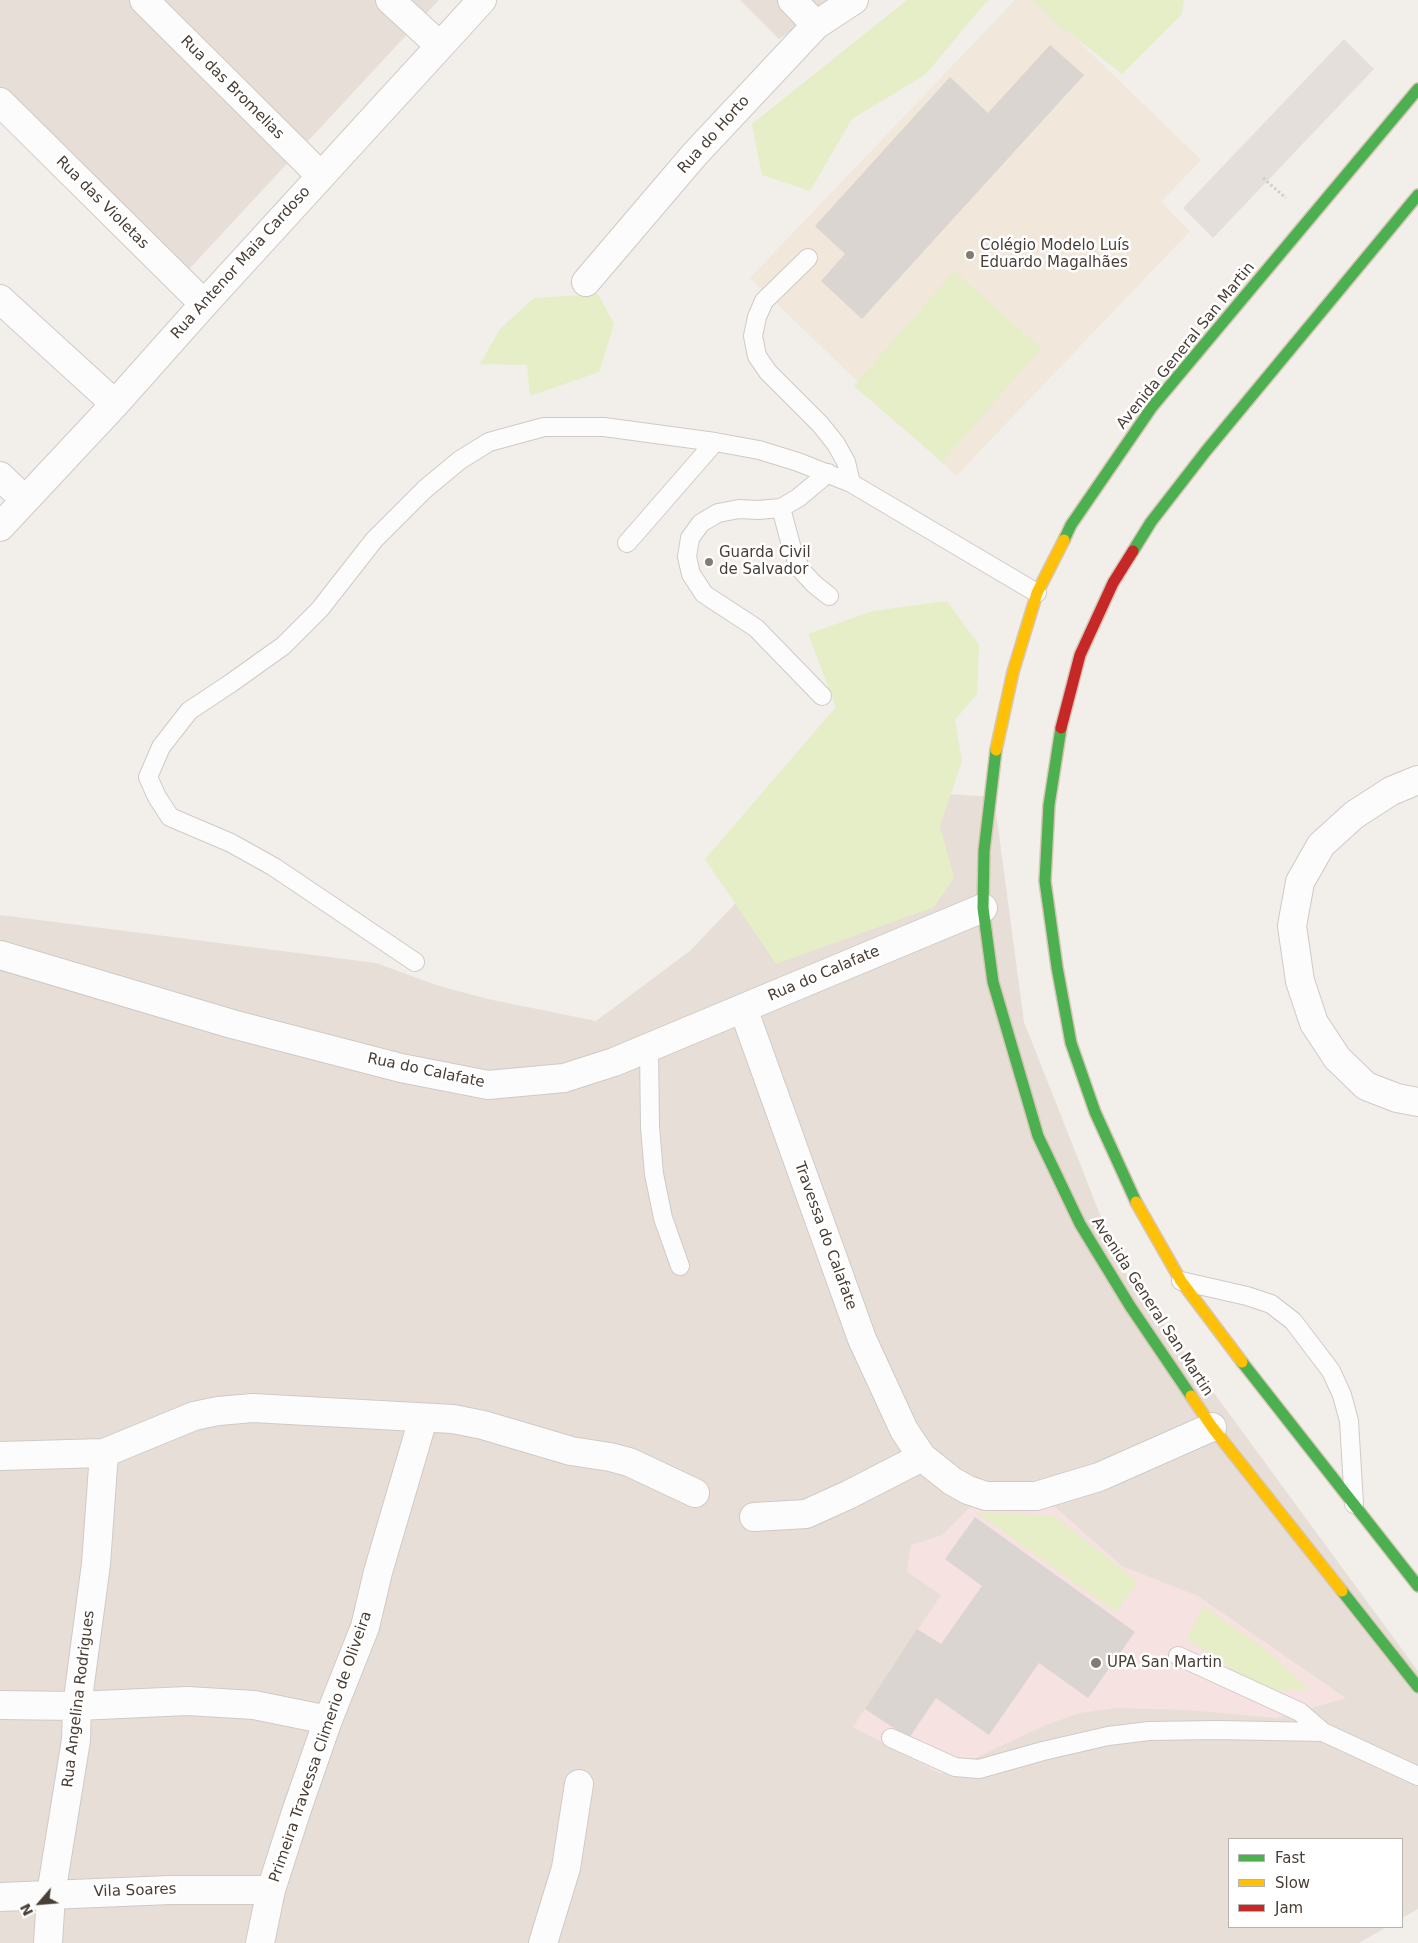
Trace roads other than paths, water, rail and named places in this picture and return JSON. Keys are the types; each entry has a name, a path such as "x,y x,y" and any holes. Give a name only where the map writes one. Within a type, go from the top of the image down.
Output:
{"main road":[{"name":"Avenida General San Martin","path":"1418,89 1152,408 1071,525 1037,593 1013,672 995,757 984,851 983,908 993,982 1038,1136 1080,1224 1130,1306 1212,1427 1418,1688"},
{"path":"1418,195 1206,451 1151,522 1113,583 1080,655 1059,735 1049,805 1046,881 1057,968 1071,1043 1095,1112 1130,1190 1181,1282 1258,1384 1418,1586"}],"street":[{"name":"Rua das Bromelias","path":"144,0 321,176"},
{"path":"390,0 440,46"},
{"name":"Rua Antenor Maia Cardoso","path":"0,526 115,404 482,0"},
{"path":"792,0 816,25"},
{"name":"Rua do Horto","path":"586,282 695,154 816,25 854,0"},
{"name":"Rua das Violetas","path":"0,102 204,304"},
{"path":"0,298 115,404"},
{"path":"0,476 25,500"},
{"path":"1418,780 1392,791 1354,815 1321,845 1300,882 1292,926 1300,981 1314,1023 1337,1058 1366,1086 1397,1098 1418,1102"},
{"name":"Rua do Calafate","path":"0,955 232,1024 401,1068 488,1085 564,1078 649,1048 983,908"},
{"name":"Travessa do Calafate","path":"743,1008 862,1339 904,1430 922,1457 952,1481 968,1490 986,1496 1036,1496 1099,1478 1212,1427"},
{"path":"0,1456 104,1453 194,1416 218,1411 254,1408 453,1420 483,1426 571,1452 610,1457 629,1462 696,1493"},
{"name":"Primeira Travessa Climerio de Oliveira","path":"260,1943 271,1890 328,1720 365,1627 378,1572 423,1419"},
{"name":"Rua Angelina Rodrigues","path":"48,1943 51,1894 76,1740 77,1706 96,1564 104,1453"},
{"path":"754,1517 806,1514 848,1496 922,1457"},
{"path":"0,1705 77,1706 196,1701 254,1705 328,1720"},
{"path":"543,1943 566,1868 580,1784"},
{"name":"Vila Soares","path":"0,1896 170,1890 271,1890"}],"lane":[{"path":"808,258 764,301 757,317 753,336 757,356 768,372 820,424 836,444 846,462 851,482"},
{"path":"415,962 274,867 231,843 170,816 157,797 148,777 161,747 189,711 231,684 283,646 314,615 374,540 425,489 460,460 489,442 544,427 604,427 759,450 851,482 1037,593"},
{"path":"627,543 715,442"},
{"path":"822,696 756,628 704,594 691,574 687,557 690,538 701,523 718,513 739,509 781,508 798,498 828,473"},
{"path":"781,508 792,549 802,570 814,584 829,596"},
{"path":"649,1048 650,1128 654,1174 663,1218 680,1266"},
{"path":"1181,1282 1247,1296 1271,1304 1293,1321 1331,1371 1342,1395 1349,1421 1354,1505"},
{"path":"1178,1656 1300,1712 1323,1732 1418,1776"},
{"path":"890,1738 955,1767 979,1769 1043,1751 1108,1736 1149,1731 1323,1732"}],"place":[{"name":"Colégio Modelo Luís Eduardo Magalhães","path":"970,255"},
{"name":"Guarda Civil de Salvador","path":"709,562"},
{"name":"UPA San Martin","path":"1096,1663"}]}
